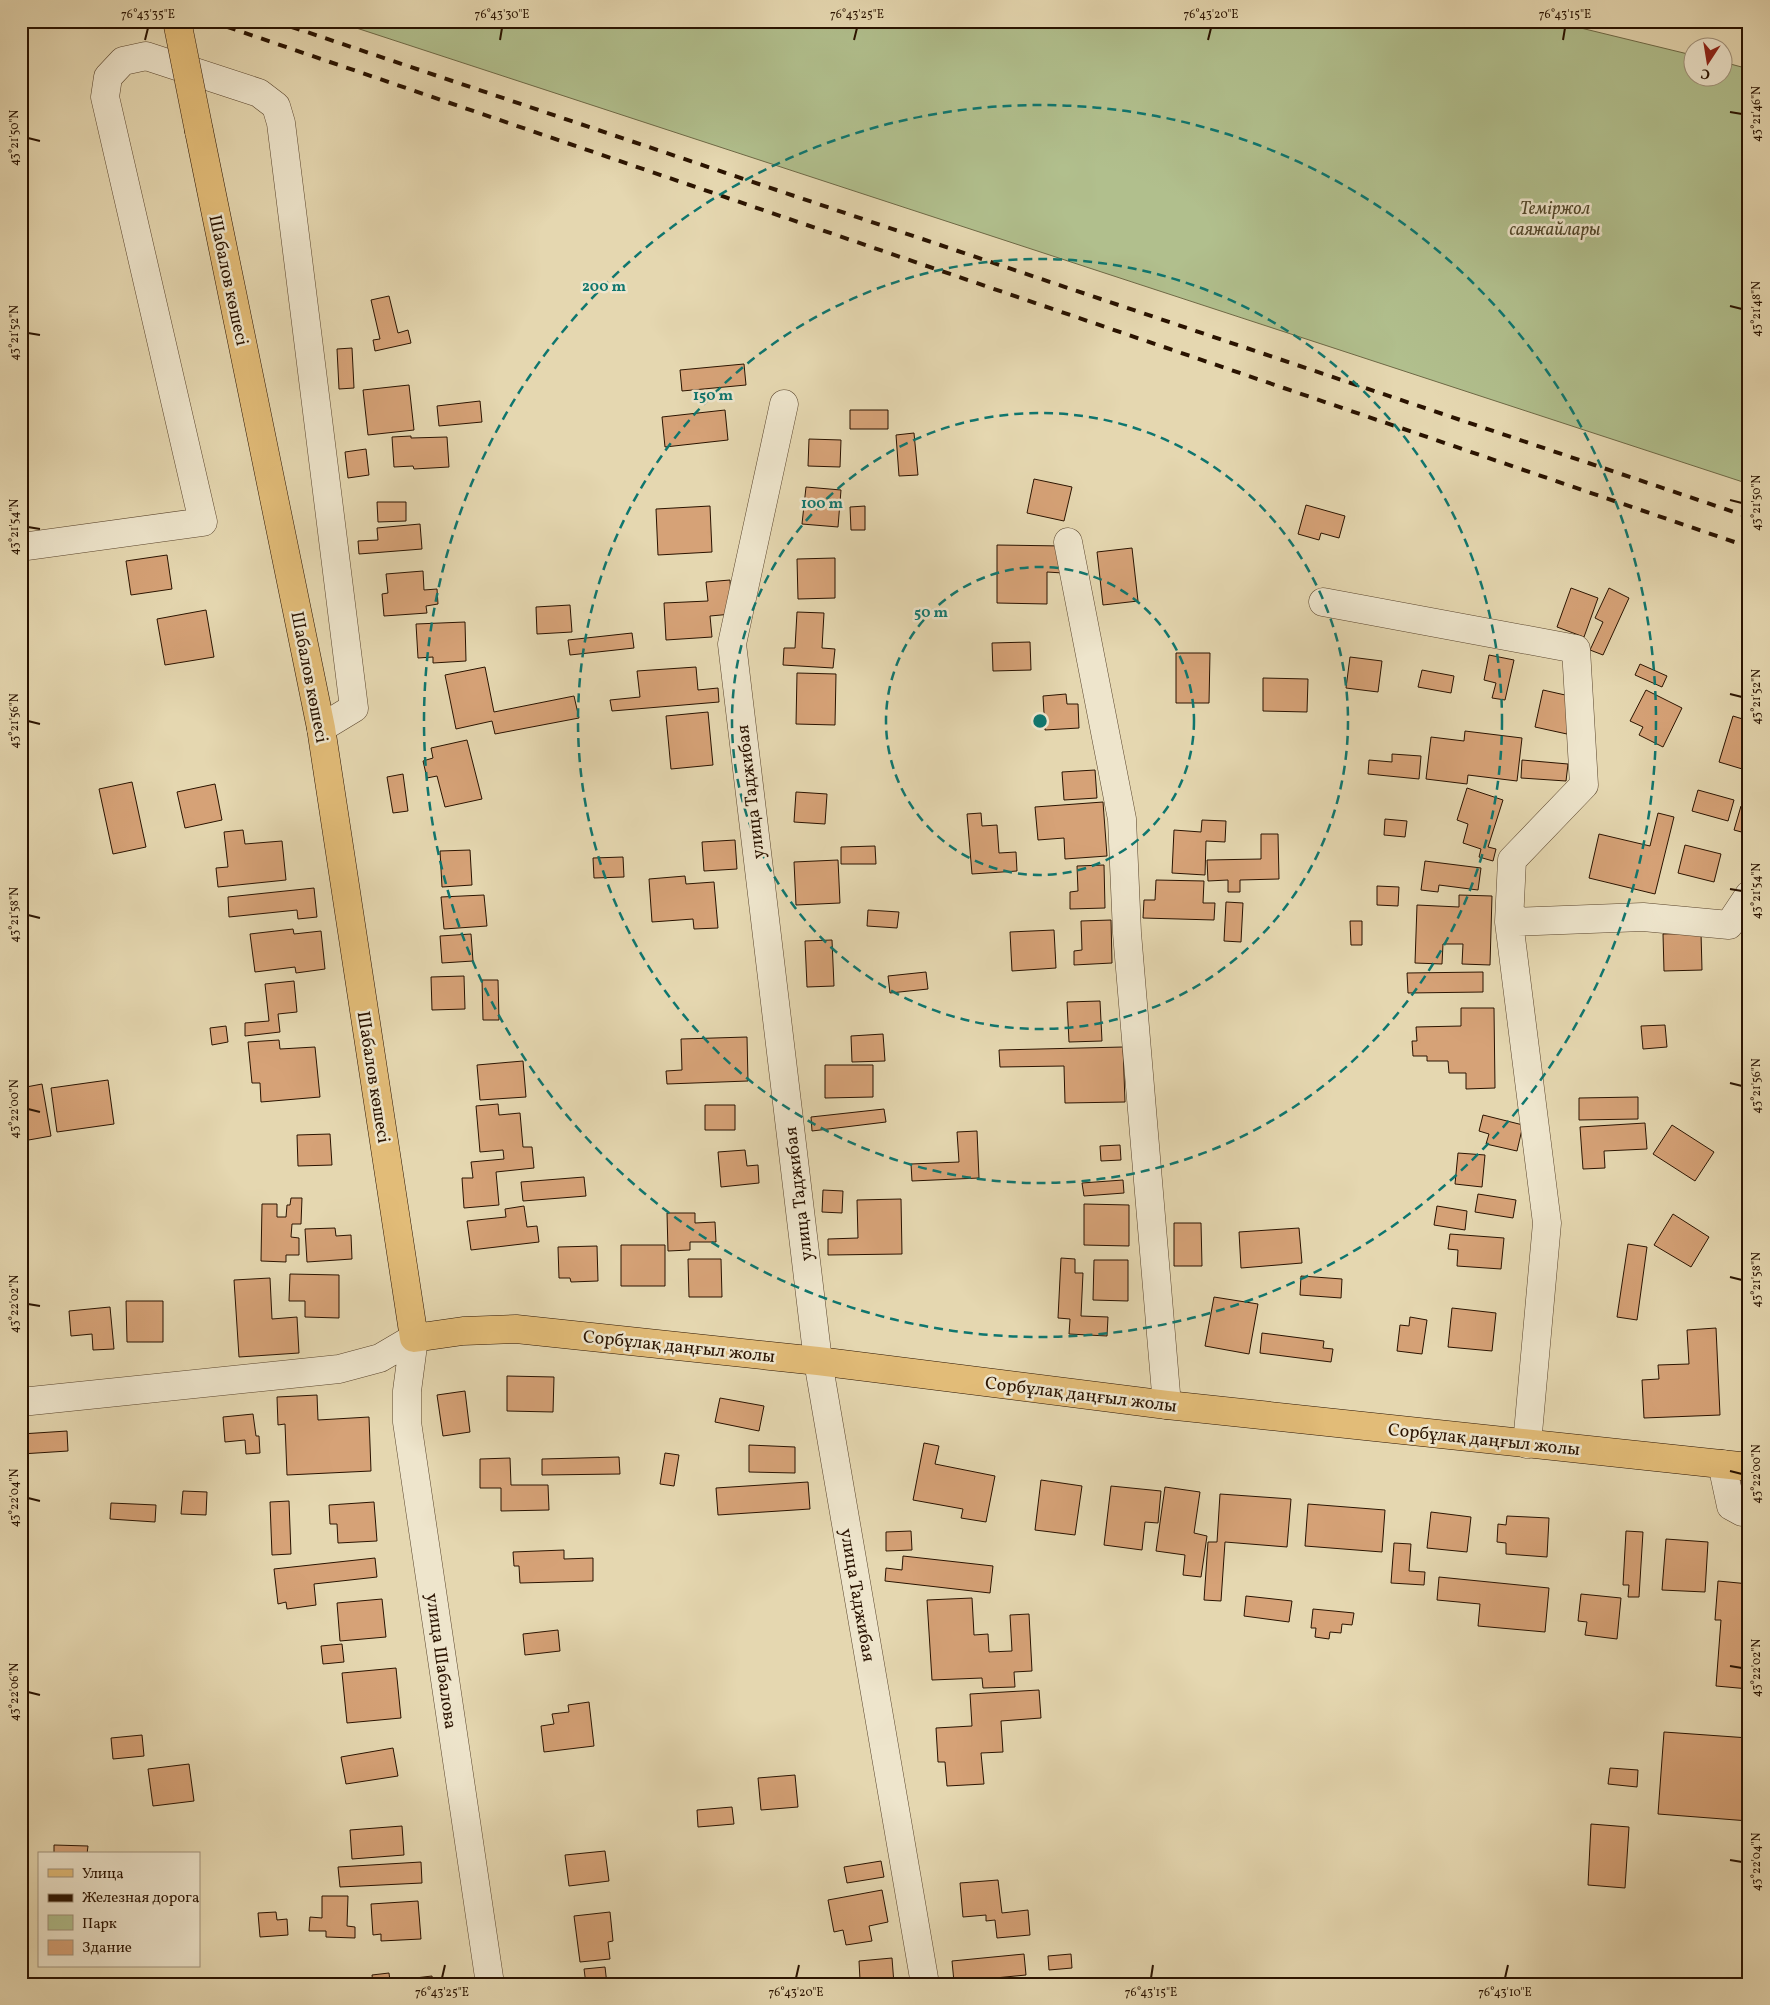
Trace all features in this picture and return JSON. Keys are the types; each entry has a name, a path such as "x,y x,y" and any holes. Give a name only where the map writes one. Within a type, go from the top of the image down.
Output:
{"main road":[{"name":"Шабалов көшесі","path":"177,21 321,728 414,1338"},
{"name":"Сорбұлақ даңғыл жолы","path":"414,1338 464,1331 516,1329 818,1361 1167,1405 1749,1467"}],"street":[{"path":"21,547 203,522 105,96 108,77 123,61 146,56 259,93 276,106 281,123 354,708 321,728"},
{"name":"улица Таджибая","path":"784,404 732,644 818,1361 925,1984"},
{"path":"1068,542 1122,819 1127,932 1167,1405"},
{"path":"1324,602 1576,648 1584,785 1512,860 1509,922 1547,1222 1527,1444"},
{"path":"1509,922 1644,917 1729,926 1749,895"},
{"path":"21,1402 339,1369 380,1358 414,1338"},
{"name":"улица Шабалова","path":"414,1338 407,1391 407,1422 490,1984"},
{"path":"1722,1464 1731,1506 1742,1512 1749,1513"}],"green space":[{"name":"Теміржол саяжайлары","path":"335,21 1552,21 1682,53 1682,88 1732,88 1732,64 1749,69 1749,484"}],"building":[{"path":"389,296 398,333 408,330 411,343 375,351 373,340 380,339 371,300"},
{"path":"352,348 354,388 339,389 337,349"},
{"path":"744,364 746,385 682,391 680,370"},
{"path":"409,385 414,430 368,435 363,390"},
{"path":"480,401 482,422 439,426 437,406"},
{"path":"725,410 728,440 665,447 662,417"},
{"path":"850,410 888,410 888,429 850,429"},
{"path":"914,433 918,475 899,476 896,435"},
{"path":"411,436 411,438 447,437 449,467 414,469 413,466 394,467 392,437"},
{"path":"809,439 841,440 840,467 808,466"},
{"path":"366,449 369,475 348,478 345,452"},
{"path":"1034,479 1072,487 1064,521 1027,513"},
{"path":"806,487 841,490 838,527 802,524"},
{"path":"377,502 406,502 406,521 378,522"},
{"path":"1306,505 1345,516 1339,538 1321,533 1319,540 1298,534"},
{"path":"710,506 712,552 658,555 656,509"},
{"path":"865,506 865,530 851,530 850,507"},
{"path":"420,524 422,549 359,554 358,541 378,540 377,528"},
{"path":"997,545 1063,546 1063,573 1047,572 1047,604 997,603"},
{"path":"1132,548 1138,601 1103,605 1097,552"},
{"path":"167,555 172,589 131,595 126,561"},
{"path":"835,558 835,598 798,599 797,559"},
{"path":"423,571 424,590 437,589 438,604 426,606 427,613 384,616 382,594 388,593 386,574"},
{"path":"730,580 732,614 710,616 712,637 666,640 664,603 708,601 706,582"},
{"path":"1571,588 1598,598 1584,637 1557,627"},
{"path":"1609,588 1629,598 1603,655 1590,650 1603,622 1595,618"},
{"path":"570,605 572,632 537,634 536,607"},
{"path":"206,610 214,657 165,665 157,619"},
{"path":"797,612 824,613 822,648 835,649 833,668 783,665 784,648 795,648"},
{"path":"465,622 466,661 433,663 433,657 418,658 416,624"},
{"path":"632,633 634,648 570,655 568,640"},
{"path":"1030,642 1031,670 993,671 992,643"},
{"path":"1176,653 1210,653 1209,703 1176,703"},
{"path":"1489,655 1514,660 1505,700 1492,698 1496,683 1484,680"},
{"path":"1350,657 1382,661 1378,692 1346,688"},
{"path":"1640,664 1667,676 1662,687 1635,675"},
{"path":"485,667 494,712 574,696 579,718 495,734 492,721 456,729 445,675"},
{"path":"696,667 698,690 718,688 719,702 612,711 610,700 640,697 637,671"},
{"path":"1422,670 1454,676 1451,693 1418,687"},
{"path":"797,673 836,674 835,725 796,724"},
{"path":"1263,678 1308,679 1307,712 1263,711"},
{"path":"1543,690 1574,697 1567,734 1535,727"},
{"path":"1646,690 1682,708 1663,747 1639,735 1643,727 1630,721"},
{"path":"1066,694 1067,704 1078,704 1079,728 1045,730 1043,696"},
{"path":"708,712 713,765 671,769 666,716"},
{"path":"1733,716 1749,721 1749,771 1719,762"},
{"path":"1465,731 1522,738 1517,781 1468,775 1467,784 1426,779 1431,737 1464,741"},
{"path":"467,740 482,799 445,807 437,776 427,778 423,761 433,758 431,748"},
{"path":"1392,754 1421,756 1419,779 1368,774 1369,760 1392,762"},
{"path":"1522,760 1568,764 1566,781 1521,778"},
{"path":"1095,770 1097,798 1064,800 1062,772"},
{"path":"403,774 408,811 393,813 387,777"},
{"path":"132,782 146,847 113,854 99,789"},
{"path":"215,784 222,820 185,828 177,792"},
{"path":"1467,788 1503,800 1488,847 1496,849 1493,861 1479,857 1481,849 1463,843 1468,824 1457,820"},
{"path":"1698,790 1734,800 1728,821 1692,811"},
{"path":"796,792 827,794 825,824 794,822"},
{"path":"1103,802 1107,856 1065,859 1064,838 1038,840 1035,807"},
{"path":"1741,806 1749,808 1749,834 1734,830"},
{"path":"981,813 982,826 997,825 999,853 1016,852 1017,871 972,874 967,814"},
{"path":"1658,813 1674,817 1655,894 1589,878 1599,834 1650,846"},
{"path":"1385,819 1407,821 1405,837 1384,835"},
{"path":"1202,820 1226,821 1225,842 1206,841 1205,875 1172,873 1174,830 1201,832"},
{"path":"243,830 245,844 282,841 286,880 218,887 216,868 228,867 224,832"},
{"path":"1261,834 1278,834 1279,879 1240,880 1240,892 1228,892 1228,880 1208,881 1207,860 1261,859"},
{"path":"735,840 737,869 704,871 702,842"},
{"path":"1685,845 1721,854 1714,882 1678,873"},
{"path":"875,846 876,864 841,864 841,847"},
{"path":"470,850 472,885 442,887 440,851"},
{"path":"623,857 624,877 594,878 593,858"},
{"path":"838,860 840,903 796,905 794,862"},
{"path":"1425,861 1481,868 1478,890 1439,885 1438,892 1421,890"},
{"path":"1104,865 1105,908 1070,909 1070,892 1078,891 1077,866"},
{"path":"685,876 686,884 714,882 718,928 694,929 693,919 652,922 649,879"},
{"path":"1156,880 1204,881 1203,903 1215,903 1214,920 1143,918 1144,900 1155,900"},
{"path":"1377,886 1399,887 1398,906 1377,905"},
{"path":"314,888 317,917 298,919 297,910 229,917 228,897"},
{"path":"484,895 487,926 444,929 441,897"},
{"path":"1459,895 1492,896 1490,965 1462,964 1463,944 1443,944 1442,964 1415,963 1417,905 1459,907"},
{"path":"1226,902 1243,903 1241,942 1224,941"},
{"path":"868,910 899,912 897,928 867,926"},
{"path":"1111,920 1112,963 1074,965 1074,951 1082,950 1081,921"},
{"path":"1350,921 1362,921 1362,945 1351,945"},
{"path":"293,929 294,934 321,931 325,969 296,973 295,967 255,972 250,934"},
{"path":"1054,930 1056,968 1012,971 1010,932"},
{"path":"1701,933 1702,970 1664,971 1663,934"},
{"path":"471,934 473,961 442,963 440,936"},
{"path":"832,940 834,986 807,987 805,941"},
{"path":"926,972 928,989 890,993 888,976"},
{"path":"1483,972 1483,992 1408,993 1407,973"},
{"path":"464,976 465,1009 432,1010 431,977"},
{"path":"482,980 498,980 499,1020 483,1020"},
{"path":"294,981 297,1012 278,1014 280,1032 245,1036 245,1023 269,1021 265,984"},
{"path":"1100,1001 1102,1041 1069,1042 1067,1002"},
{"path":"1461,1008 1494,1008 1495,1088 1466,1089 1466,1073 1449,1073 1448,1061 1427,1061 1427,1056 1413,1056 1412,1041 1417,1041 1416,1027 1461,1026"},
{"path":"1665,1025 1667,1047 1643,1049 1641,1026"},
{"path":"226,1026 228,1042 212,1045 210,1028"},
{"path":"883,1034 885,1061 852,1062 851,1036"},
{"path":"747,1037 748,1081 667,1084 666,1071 682,1070 681,1039"},
{"path":"279,1040 280,1049 315,1047 320,1097 261,1102 260,1083 252,1083 248,1042"},
{"path":"1123,1047 1125,1102 1065,1103 1064,1066 1000,1067 999,1050"},
{"path":"523,1061 526,1097 480,1100 477,1065"},
{"path":"825,1065 873,1065 873,1097 825,1098"},
{"path":"108,1080 114,1124 57,1132 51,1088"},
{"path":"42,1084 51,1136 23,1141 21,1088"},
{"path":"1638,1097 1638,1119 1579,1120 1579,1098"},
{"path":"498,1104 499,1115 520,1113 523,1147 532,1147 534,1168 496,1172 499,1205 464,1208 462,1178 473,1178 471,1162 504,1159 503,1150 480,1152 476,1106"},
{"path":"705,1105 735,1105 735,1130 705,1130"},
{"path":"884,1109 886,1122 812,1131 811,1117"},
{"path":"1483,1115 1523,1125 1517,1151 1486,1144 1489,1134 1479,1131"},
{"path":"1645,1123 1647,1149 1604,1151 1605,1168 1583,1169 1580,1127"},
{"path":"1672,1125 1714,1152 1695,1181 1653,1154"},
{"path":"977,1131 979,1178 912,1181 911,1164 959,1162 957,1132"},
{"path":"330,1134 332,1165 298,1166 297,1135"},
{"path":"1120,1145 1121,1160 1101,1161 1100,1146"},
{"path":"745,1150 747,1166 758,1165 759,1183 721,1187 718,1152"},
{"path":"1458,1153 1485,1155 1482,1187 1455,1184"},
{"path":"584,1177 586,1196 523,1201 521,1182"},
{"path":"1123,1180 1124,1193 1084,1196 1082,1183"},
{"path":"823,1190 843,1191 842,1213 822,1212"},
{"path":"1478,1194 1516,1200 1513,1218 1475,1212"},
{"path":"291,1198 302,1198 301,1224 292,1224 291,1237 299,1238 299,1255 286,1255 286,1262 261,1261 262,1204 277,1204 277,1217 286,1217 287,1205 290,1205"},
{"path":"901,1199 902,1254 828,1255 828,1239 858,1238 857,1200"},
{"path":"1084,1204 1129,1205 1129,1246 1084,1245"},
{"path":"524,1206 527,1227 537,1226 539,1242 471,1250 467,1221 506,1217 505,1209"},
{"path":"1437,1206 1467,1211 1465,1230 1434,1225"},
{"path":"667,1213 695,1213 695,1223 715,1222 716,1242 690,1242 690,1250 668,1251"},
{"path":"1673,1214 1709,1237 1691,1267 1654,1245"},
{"path":"1174,1223 1201,1223 1202,1266 1174,1266"},
{"path":"335,1228 336,1236 351,1235 352,1259 307,1262 305,1229"},
{"path":"1299,1228 1302,1263 1241,1268 1239,1232"},
{"path":"1450,1234 1504,1238 1501,1269 1457,1266 1458,1250 1448,1249"},
{"path":"1628,1244 1647,1247 1637,1320 1617,1317"},
{"path":"621,1245 665,1245 665,1286 621,1286"},
{"path":"597,1246 598,1281 571,1282 570,1278 559,1278 558,1247"},
{"path":"1061,1258 1075,1259 1075,1273 1083,1273 1081,1316 1108,1317 1107,1336 1069,1334 1070,1319 1058,1318"},
{"path":"688,1259 721,1259 722,1297 689,1297"},
{"path":"1094,1260 1128,1260 1128,1301 1093,1300"},
{"path":"290,1274 339,1275 339,1318 305,1317 305,1301 289,1301"},
{"path":"1301,1276 1342,1279 1341,1298 1300,1295"},
{"path":"270,1278 272,1319 297,1317 299,1353 239,1357 234,1280"},
{"path":"1214,1297 1258,1304 1249,1354 1205,1346"},
{"path":"126,1301 163,1301 163,1342 127,1342"},
{"path":"110,1307 114,1349 93,1350 92,1334 71,1336 69,1311"},
{"path":"1452,1308 1496,1313 1492,1351 1448,1347"},
{"path":"1410,1317 1427,1320 1422,1354 1397,1351 1400,1325 1409,1326"},
{"path":"1716,1328 1720,1415 1644,1418 1642,1380 1659,1379 1658,1365 1689,1364 1687,1330"},
{"path":"1262,1333 1324,1341 1323,1348 1333,1349 1331,1362 1260,1353"},
{"path":"507,1376 554,1377 553,1412 507,1411"},
{"path":"465,1391 470,1432 443,1436 437,1395"},
{"path":"317,1395 318,1420 369,1417 371,1471 287,1475 285,1424 278,1425 277,1397"},
{"path":"720,1398 764,1406 759,1431 715,1422"},
{"path":"253,1414 256,1436 259,1436 260,1453 246,1454 245,1440 225,1442 223,1417"},
{"path":"67,1431 68,1451 21,1454 21,1434"},
{"path":"924,1443 939,1446 935,1464 995,1476 986,1522 961,1518 963,1509 913,1500"},
{"path":"749,1445 795,1447 795,1473 749,1472"},
{"path":"665,1453 679,1455 674,1486 660,1484"},
{"path":"619,1457 620,1474 542,1475 542,1459"},
{"path":"510,1458 511,1485 548,1485 549,1510 501,1511 501,1488 480,1488 480,1459"},
{"path":"1041,1480 1082,1486 1075,1535 1035,1530"},
{"path":"808,1482 810,1509 718,1515 716,1488"},
{"path":"1111,1486 1161,1491 1158,1523 1145,1522 1142,1550 1104,1545"},
{"path":"1165,1487 1200,1492 1194,1533 1207,1536 1201,1577 1183,1575 1185,1555 1156,1551"},
{"path":"183,1491 207,1492 206,1515 181,1514"},
{"path":"1220,1494 1291,1499 1287,1547 1225,1542 1221,1601 1204,1600 1208,1542 1217,1542"},
{"path":"289,1501 291,1554 272,1555 270,1502"},
{"path":"374,1502 377,1541 338,1543 337,1524 330,1524 329,1505"},
{"path":"111,1503 156,1505 155,1522 110,1519"},
{"path":"1308,1504 1385,1510 1382,1552 1305,1546"},
{"path":"1431,1512 1471,1517 1467,1552 1427,1548"},
{"path":"1507,1516 1549,1518 1547,1557 1506,1554 1506,1543 1497,1542 1498,1524 1506,1525"},
{"path":"911,1531 912,1550 886,1551 886,1532"},
{"path":"1626,1531 1643,1532 1639,1597 1628,1597 1629,1585 1623,1585"},
{"path":"1666,1539 1708,1542 1705,1592 1662,1590"},
{"path":"1394,1543 1411,1544 1409,1571 1425,1572 1424,1585 1391,1583"},
{"path":"564,1550 564,1559 593,1558 593,1581 520,1583 519,1566 514,1566 513,1552"},
{"path":"903,1556 993,1566 990,1593 885,1581 886,1568 902,1570"},
{"path":"375,1558 377,1577 314,1584 316,1605 287,1609 286,1602 278,1604 274,1569"},
{"path":"1439,1577 1549,1588 1545,1632 1478,1626 1480,1604 1437,1600"},
{"path":"1718,1581 1749,1584 1746,1623 1749,1623 1749,1689 1716,1686 1721,1620 1715,1620"},
{"path":"1581,1594 1621,1598 1617,1639 1585,1635 1587,1622 1578,1621"},
{"path":"1246,1596 1292,1601 1289,1622 1244,1616"},
{"path":"972,1598 974,1635 988,1634 989,1652 1012,1651 1010,1615 1029,1614 1032,1671 1014,1672 1015,1687 983,1688 982,1678 932,1680 927,1600"},
{"path":"382,1599 386,1637 340,1641 337,1603"},
{"path":"1313,1609 1354,1613 1352,1625 1342,1624 1341,1633 1330,1632 1329,1639 1315,1637 1316,1628 1311,1628"},
{"path":"558,1630 560,1651 525,1655 523,1634"},
{"path":"342,1644 344,1662 323,1664 321,1646"},
{"path":"396,1668 401,1718 347,1723 342,1673"},
{"path":"1039,1690 1041,1718 1001,1721 1003,1752 981,1753 984,1784 947,1786 945,1762 938,1762 936,1728 972,1726 970,1694"},
{"path":"589,1702 594,1746 544,1752 541,1726 554,1724 552,1714 569,1712 568,1705"},
{"path":"1664,1732 1749,1738 1749,1821 1658,1814"},
{"path":"142,1735 144,1756 113,1759 111,1738"},
{"path":"393,1748 398,1776 346,1784 341,1757"},
{"path":"189,1764 194,1801 153,1806 148,1769"},
{"path":"1610,1768 1638,1770 1637,1787 1608,1784"},
{"path":"795,1775 798,1807 761,1810 758,1778"},
{"path":"732,1807 734,1824 698,1827 697,1810"},
{"path":"1591,1824 1629,1827 1625,1888 1588,1885"},
{"path":"402,1826 404,1855 352,1859 350,1830"},
{"path":"54,1845 88,1846 87,1852 54,1852"},
{"path":"605,1851 609,1881 569,1886 565,1855"},
{"path":"881,1861 884,1877 847,1883 844,1867"},
{"path":"421,1862 422,1883 340,1887 338,1867"},
{"path":"998,1880 1002,1913 1028,1910 1030,1935 997,1938 995,1920 986,1921 986,1915 963,1917 960,1883"},
{"path":"882,1890 888,1922 869,1926 872,1941 846,1945 843,1930 834,1932 828,1900"},
{"path":"322,1896 348,1896 347,1926 355,1927 355,1938 326,1937 326,1931 309,1931 310,1917 322,1918"},
{"path":"418,1901 421,1939 381,1941 381,1934 373,1935 371,1904"},
{"path":"276,1912 277,1920 287,1919 288,1935 260,1937 258,1913"},
{"path":"610,1912 613,1941 608,1942 610,1959 580,1962 574,1916"},
{"path":"1024,1954 1026,1975 954,1982 952,1961"},
{"path":"1071,1954 1072,1968 1049,1970 1048,1956"},
{"path":"892,1958 894,1984 847,1984 847,1981 860,1980 859,1961"},
{"path":"605,1967 607,1984 586,1984 584,1969"},
{"path":"389,1973 390,1981 432,1976 433,1984 373,1984 372,1975"}],"railway":[{"path":"210,21 1749,547"},
{"path":"274,21 1749,517"}]}
